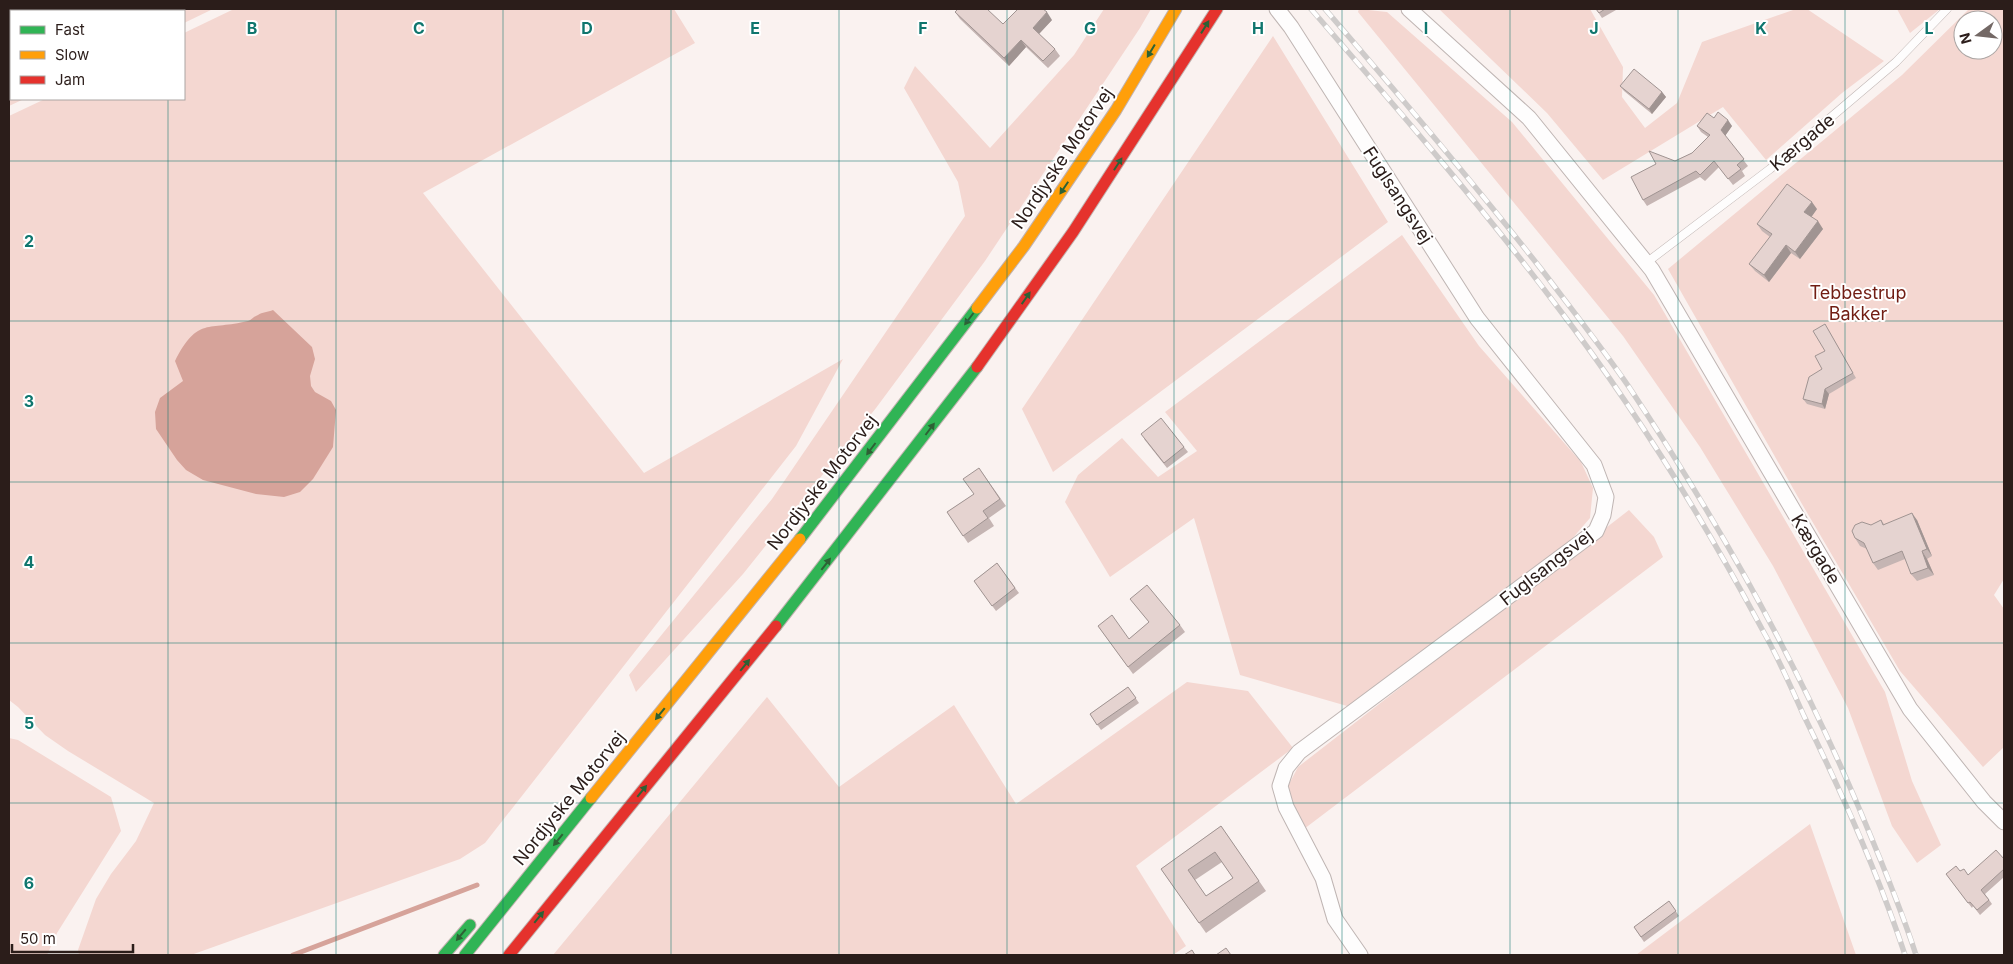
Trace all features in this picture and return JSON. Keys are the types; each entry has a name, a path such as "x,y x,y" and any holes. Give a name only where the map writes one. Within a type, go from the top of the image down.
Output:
{"highway":[{"name":"Nordjyske Motorvej","path":"465,955 833,498 1024,246 1116,110 1176,9"},
{"path":"509,955 796,602 986,355 1074,232 1173,80 1216,9"},
{"path":"614,750 833,498"},
{"path":"444,955 477,917"}],"street":[{"name":"Fuglsangsvej","path":"1277,9 1291,27 1477,318 1594,465 1606,497 1603,515 1596,531 1299,752 1286,768 1280,786 1286,807 1323,878 1335,919 1360,955"},
{"name":"Kærgade","path":"1410,9 1528,118 1646,262 1910,708 1984,802 2004,822"}],"lane":[{"name":"Kærgade","path":"1646,262 1770,169 1896,62 1947,9"}],"green space":[{"path":"9,9 213,9 185,23 185,10 10,10 10,100 22,100 9,106"},
{"path":"234,9 674,9 695,43 423,193 644,473 843,359 796,446 485,843 460,859 191,955 79,955 78,950 96,899 111,874 136,841 154,803 45,735 9,700 9,116 43,100 185,100 185,33"},
{"path":"1104,9 1151,9 985,261 876,408 743,574 636,692 629,675 772,499 965,216 958,182 904,88 915,66 990,148 1074,55"},
{"path":"1359,9 1387,12 1512,122 1654,295 1885,692 1912,781 1941,845 1917,863 1892,826 1848,708 1773,566 1700,447 1623,336 1358,12"},
{"path":"1439,9 1590,9 1623,67 1622,97 1645,128 1677,103 1702,42 1796,9 1807,9 1884,61 1842,93 1766,160 1723,107 1603,180 1547,113"},
{"path":"1897,9 1940,9 1910,33"},
{"name":"Tebbestrup Bakker","path":"2004,9 2004,579 1994,595 2004,609 2004,747 1983,767 1900,671 1668,269 1902,75 1953,25 1953,60 2003,60 2003,10 1968,10"},
{"path":"1273,36 1388,222 1053,472 1022,409"},
{"path":"1402,235 1479,346 1581,462 1593,488 1590,518 1565,547 1354,708 1240,675 1194,518 1110,577 1065,502 1078,475 1122,438 1158,477 1197,451 1165,412"},
{"path":"1629,510 1654,537 1663,557 1304,829 1292,810 1287,788 1298,767"},
{"path":"1187,682 1248,691 1293,748 1136,866 1186,946 1173,955 553,955 767,697 839,787 954,705 1016,804"},
{"path":"9,738 18,740 111,797 121,831 57,933 47,955 9,955"},
{"path":"1810,824 1856,955 1636,955"}],"shaded area":[{"path":"273,310 312,347 315,359 310,376 311,386 315,392 331,401 336,410 333,447 313,479 300,492 284,497 256,494 203,480 186,470 156,429 155,412 160,398 183,381 175,361 190,337 205,328 248,321 261,313"}],"building":[{"path":"958,9 987,9 1003,24 1018,9 1043,9 1047,12 1033,28 1055,49 1043,61 1021,40 1004,58 955,12"},
{"path":"1596,9 1605,9 1599,13"},
{"path":"1634,69 1662,92 1649,109 1620,86"},
{"path":"1718,112 1728,120 1721,130 1744,159 1737,165 1741,169 1728,179 1714,161 1700,175 1696,171 1643,200 1631,177 1656,164 1649,151 1675,161 1692,153 1710,135 1697,126 1707,113 1714,118"},
{"path":"1787,184 1812,202 1804,212 1818,221 1795,252 1786,245 1764,275 1749,264 1772,234 1757,224"},
{"path":"1825,324 1853,373 1825,389 1822,404 1803,399 1809,377 1822,369 1815,356 1825,351 1813,331"},
{"path":"1161,418 1184,447 1164,463 1141,434"},
{"path":"979,468 1000,499 983,511 988,518 963,536 947,512 974,494 963,479"},
{"path":"1912,513 1927,549 1922,551 1928,568 1911,574 1902,551 1873,563 1864,543 1855,538 1852,531 1855,525 1862,522 1871,525 1881,520 1883,525"},
{"path":"997,563 1015,588 992,606 974,581"},
{"path":"1147,585 1180,625 1128,667 1098,626 1112,615 1129,639 1149,622 1130,599"},
{"path":"1128,687 1136,698 1097,725 1090,714"},
{"path":"1221,826 1259,881 1199,923 1161,869","holes":["1215,852 1233,878 1206,896 1188,870"]},
{"path":"1996,850 2004,859 2004,869 1981,890 1989,900 1977,910 1970,902 1968,903 1946,874 1956,866 1960,871 1964,869 1968,875"},
{"path":"1669,901 1676,911 1641,937 1634,927"},
{"path":"1226,948 1231,955 1216,955"},
{"path":"1192,950 1195,955 1184,955"}],"waterway":[{"path":"293,955 477,885"}],"railway":[{"path":"1311,9 1436,155 1527,267 1613,383 1666,463 1739,587 1779,661 1859,834 1905,955"},
{"path":"1325,9 1491,206 1545,274 1619,373 1662,437 1754,592 1809,699 1867,826 1916,955"}],"traffic: fast":[{"path":"800,539 977,308"},
{"path":"776,626 977,367"},
{"path":"465,955 591,798"},
{"path":"444,955 470,925"}],"traffic: slow":[{"path":"977,308 1024,246 1116,110 1176,9"},
{"path":"591,798 800,539"}],"traffic: jam":[{"path":"977,367 1073,232 1217,9"},
{"path":"509,955 776,626"}]}
